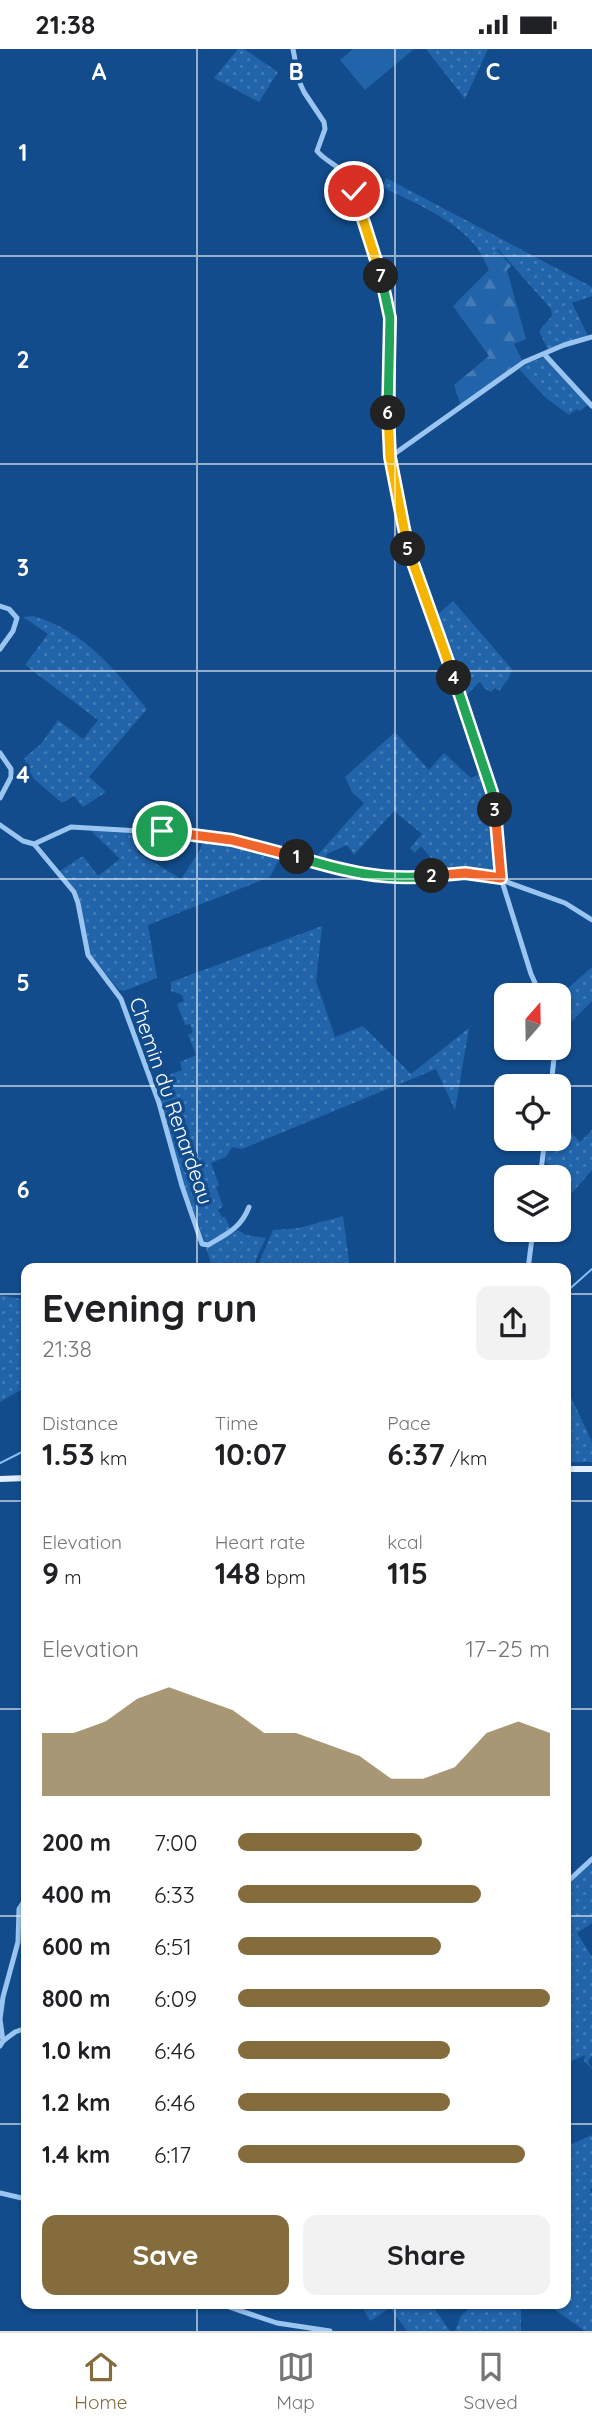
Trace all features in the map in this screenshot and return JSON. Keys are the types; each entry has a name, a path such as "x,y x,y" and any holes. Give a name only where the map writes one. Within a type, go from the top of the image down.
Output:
{"main road":[{"path":"571,1469 592,1469"},
{"path":"0,1479 21,1478"}],"street":[{"path":"293,49 299,81 324,122 325,129 317,151 346,172 350,179 386,290 390,333 388,444 412,564 433,617 492,792 501,878 535,983"},
{"path":"390,457 524,362 564,345 592,337"},
{"path":"545,355 592,406"},
{"path":"0,606 9,609 17,618 13,631 0,649"},
{"path":"0,753 12,769 11,777 0,798"},
{"path":"0,825 23,841 34,844 71,827 190,833 232,840 348,872 376,877 465,873 501,878 565,903 592,920"},
{"name":"Chemin du Renardeau","path":"34,844 74,892 88,955 121,999 159,1103 182,1186 202,1244 208,1245 236,1229 249,1207"},
{"path":"529,1263 531,1242"},
{"path":"571,1878 592,1859"},
{"path":"1,2043 3,1997 18,1942 21,1906"},
{"path":"1,2043 21,2030"},
{"path":"0,2193 21,2198"},
{"path":"235,2309 277,2323 330,2331"}],"green space":[{"path":"238,49 244,49 278,72 259,102 214,78"},
{"path":"353,49 414,49 365,90 340,60"},
{"path":"426,49 488,49 465,99"},
{"path":"386,178 592,287 592,296 572,303 588,336 548,350 539,331 552,316 551,309 498,249 484,260 477,247 454,226 440,216 382,187"},
{"path":"497,250 511,266 507,270 526,339 514,344 522,360 461,406 454,385 489,356 453,306 489,270 484,260"},
{"path":"546,357 589,404 580,411 577,409 569,415 546,398 519,369"},
{"path":"453,601 512,669 499,691 495,688 491,692 484,688 480,681 464,698 437,615"},
{"path":"33,616 51,622 83,641 110,666 147,709 89,777 106,792 83,807 74,796 62,803 20,767 26,761 24,758 41,744 58,720 83,739 98,720 25,665 48,634 23,617"},
{"path":"395,732 429,770 444,753 471,778 482,773 492,808 497,872 431,872 427,865 432,859 421,846 415,853 410,848 422,834 394,811 354,855 347,845 327,854 325,862 314,859 364,803 352,792 345,777"},
{"path":"90,830 150,833 137,852 181,879 200,850 204,838 258,848 281,856 270,877 148,925 157,978 124,991 119,990 89,953 79,899 58,872 83,856 98,876 120,859"},
{"path":"322,926 316,981 335,1037 363,1026 411,1074 469,1028 455,1110 436,1069 242,1149 232,1147 226,1157 211,1163 223,1206 218,1210 231,1230 205,1243 180,1174 154,1081 182,1070 180,1062 196,1055 188,1035 193,1032 190,1024 185,1025 177,1004 184,1001 182,995 171,991 171,982"},
{"path":"592,967 592,1001 571,1022 571,986"},
{"path":"592,1130 592,1170 572,1193 571,1165 548,1165 545,1161 546,1151 571,1151 571,1132 580,1142"},
{"path":"343,1216 349,1263 260,1263 273,1230 299,1228"},
{"path":"238,1230 246,1235 266,1238 256,1263 211,1263 206,1248"},
{"path":"0,1295 21,1299 21,1390 0,1402"},
{"path":"571,1397 592,1442 592,1462 571,1462"},
{"path":"592,1865 592,1923 577,1933 592,1957 592,2056 588,2061 592,2069 584,2061 585,2055 571,2061 571,1881"},
{"path":"592,2135 592,2331 585,2331 554,2309 571,2309 571,2144"},
{"path":"363,2309 388,2309 370,2321"},
{"path":"391,2309 435,2309 450,2331 407,2331"},
{"path":"468,2309 521,2309 521,2331 455,2331 461,2316"}],"waterway":[{"path":"571,1288 592,1269"},
{"path":"0,1463 21,1452"}],"route":[{"path":"162,831 209,835 256,845 363,875 407,877 465,873 501,878 492,792 433,617 408,552 388,444 390,318 386,290 354,191"}]}
